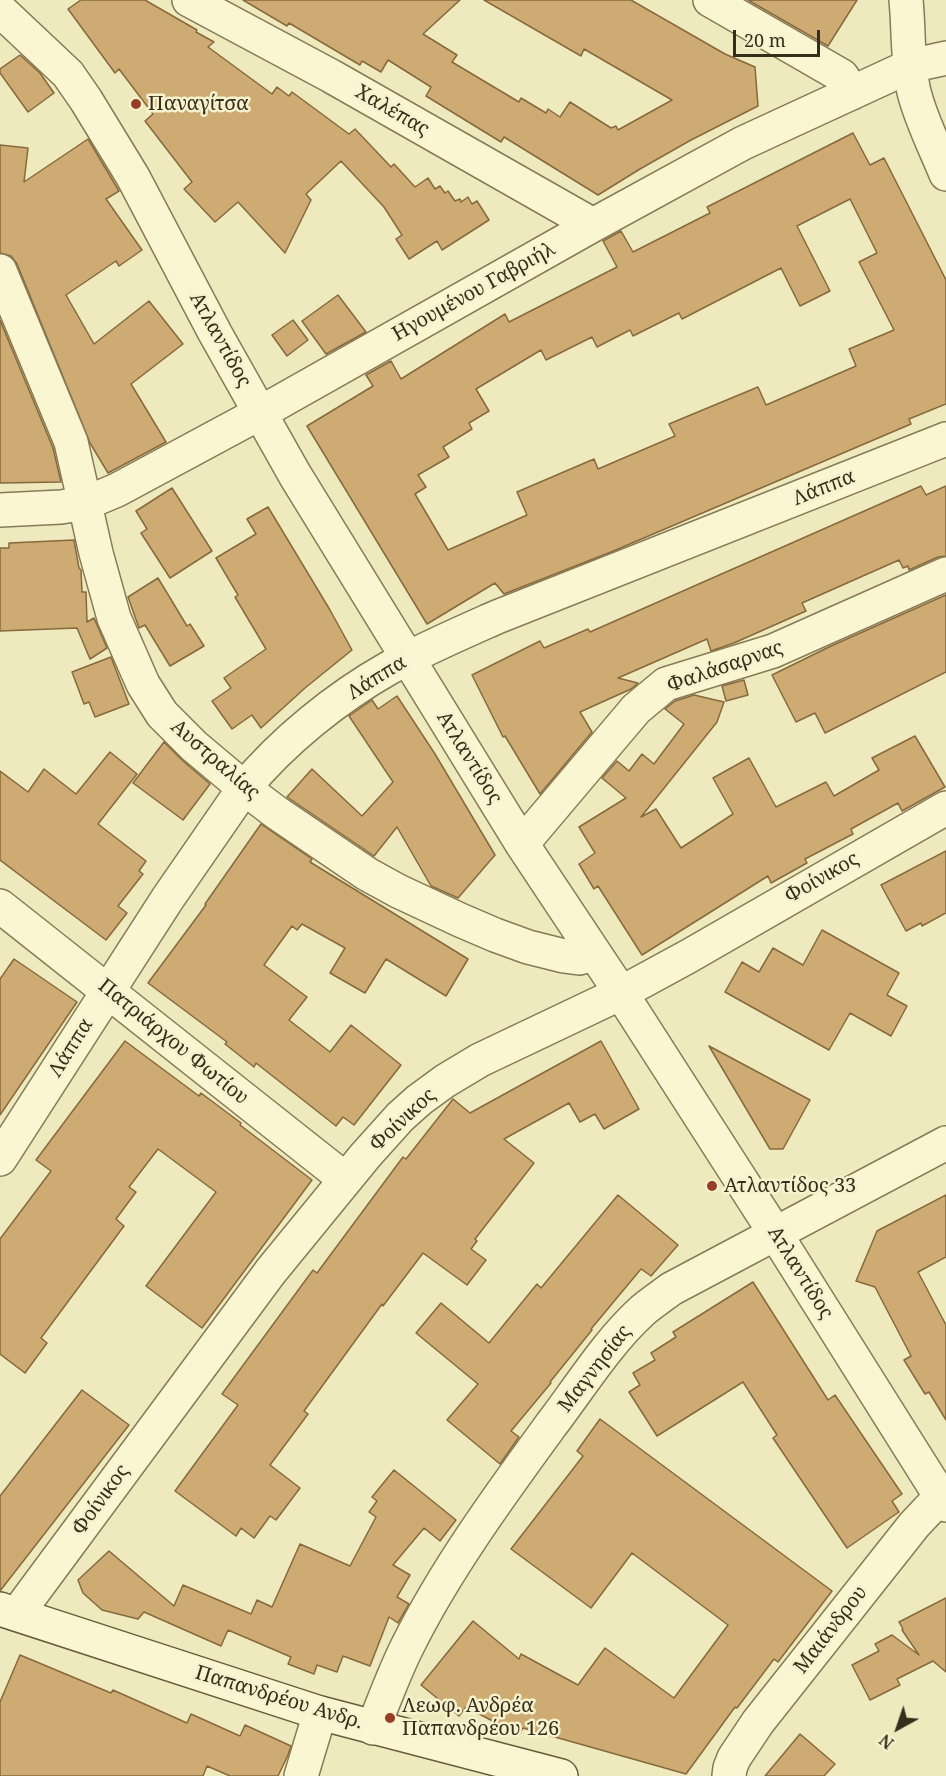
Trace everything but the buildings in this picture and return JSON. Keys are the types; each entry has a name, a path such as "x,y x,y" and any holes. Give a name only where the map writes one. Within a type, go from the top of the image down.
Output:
{"street":[{"path":"0,8 9,0"},
{"name":"Χαλέπας","path":"189,0 331,76 593,225"},
{"path":"710,0 842,76 852,93"},
{"path":"906,0 914,92 946,174"},
{"name":"Ατλαντίδος","path":"0,8 68,74 86,100 133,177 215,333 295,475 522,844 621,993 944,1497"},
{"name":"Ηγουμένου Γαβριήλ","path":"0,510 62,507 86,503 117,490 260,413 743,143 910,66 946,58"},
{"name":"Αυστραλίας","path":"0,271 71,442 96,554 114,618 143,684 162,714 178,732 244,788 367,874 398,891 495,935 528,947 579,958 594,954"},
{"name":"Λάππα","path":"0,1159 168,898 244,788 291,738 387,669 497,617 946,439"},
{"name":"Φαλάσαρνας","path":"522,844 636,709 666,684 773,651 946,574"},
{"name":"Φοίνικος","path":"8,1612 271,1271 345,1179 400,1117 445,1081 480,1060 621,993 946,808"},
{"name":"Πατριάρχου Φωτίου","path":"0,906 345,1179"},
{"name":"Μαγνησίας","path":"373,1728 406,1648 435,1597 513,1479 611,1346 643,1310 671,1289 946,1143"},
{"name":"Μαιάνδρου","path":"729,1776 735,1758 758,1722 906,1535 944,1497"},
{"name":"Παπανδρέου Ανδρ.","path":"8,1612 321,1713 561,1776"},
{"path":"301,1776 321,1713"}],"place":[{"name":"Παναγίτσα","path":"136,104"},
{"name":"Ατλαντίδος 33","path":"712,1186"},
{"name":"Λεωφ. Ανδρέα Παπανδρέου 126","path":"390,1718"}]}
